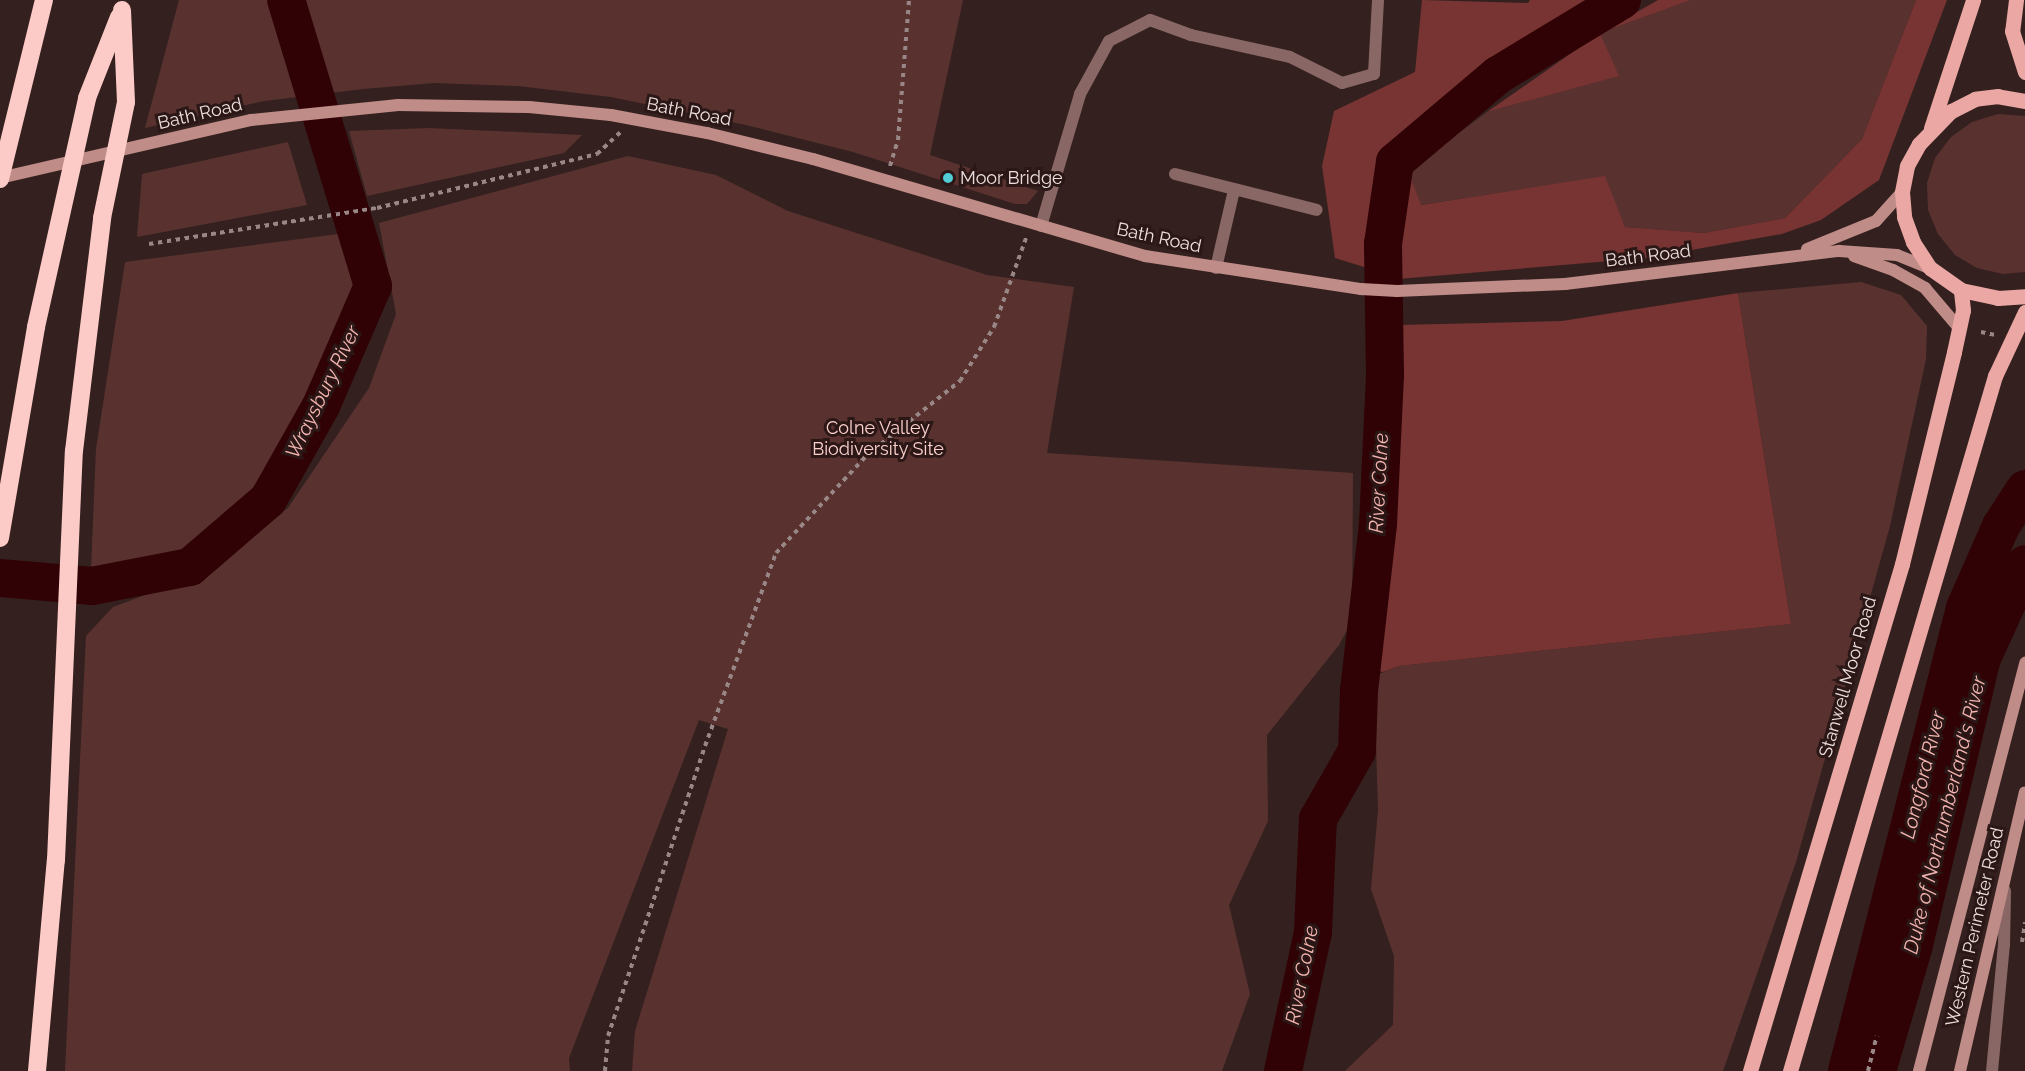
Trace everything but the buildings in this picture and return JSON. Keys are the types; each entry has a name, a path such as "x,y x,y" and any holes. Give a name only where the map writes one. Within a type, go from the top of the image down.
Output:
{"highway":[{"path":"0,179 44,0"},
{"path":"37,1071 56,860 68,627 69,535 86,336 102,218 126,102 123,5"},
{"path":"0,538 36,327 87,98 123,5"}],"main road":[{"path":"1973,0 1931,128 1907,166 1902,192 1904,217 1913,242 1930,268 1961,290 1998,298 2025,296"},
{"path":"2016,0 2012,31 2025,72"},
{"path":"1931,128 1951,111 1975,99 1998,96 2025,101"},
{"name":"Stanwell Moor Road","path":"1750,1071 1902,564 1959,328 1961,290"},
{"path":"1790,1071 1995,376 2025,312"}],"street":[{"path":"1036,225 1080,94 1109,41 1150,20 1191,35 1290,57 1342,83 1374,74 1378,0"},
{"name":"Bath Road","path":"0,179 250,120 398,105 455,104 529,107 635,119 792,153 1146,256 1361,289 1397,291 1565,284 1795,254 1839,251 1898,255 1930,268"},
{"path":"1174,174 1317,210"},
{"path":"1216,268 1234,190"},
{"name":"Bath Road","path":"1795,254 1876,221 1902,192"},
{"path":"1839,251 1893,270 1925,288 1959,328"},
{"name":"Western Perimeter Road","path":"1918,1071 2025,663"},
{"name":"Western Perimeter Road","path":"1960,1071 2025,792"},
{"path":"1992,1071 2004,945 2005,875"}],"path":[{"path":"886,181 898,140 909,0"},
{"path":"149,244 377,208 597,154 635,119"},
{"path":"605,1071 608,1036 705,746 776,553 867,455 960,381 994,327 1036,225"},
{"path":"1982,332 1998,335"},
{"path":"1868,1071 1877,1036"}],"green space":[{"path":"179,0 963,0 930,155 1038,191 1027,204 1015,204 853,152 746,125 611,97 518,86 434,83 363,89 264,101 145,128"},
{"path":"1691,0 1916,0 1862,139 1785,218 1704,233 1625,227 1604,177 1420,205 1408,171 1487,112 1618,76 1600,33"},
{"path":"1998,114 2025,116 2025,272 2003,274 1977,268 1955,255 1938,234 1928,210 1927,183 1935,158 1951,137 1972,122"},
{"path":"429,128 582,135 564,153 367,196 349,131"},
{"path":"288,142 307,205 137,237 142,174"},
{"name":"Colne Valley Biodiversity Site","path":"628,156 716,175 788,211 987,275 1074,287 1047,453 1353,473 1352,621 1339,645 1267,735 1268,821 1229,905 1250,994 1222,1071 632,1071 635,1031 728,729 699,720 569,1058 570,1071 65,1071 86,636 113,607 183,581 288,508 369,388 396,314 379,223"},
{"path":"338,234 358,287 323,384 260,496 180,556 91,570 96,449 125,262"},
{"path":"1861,282 1901,295 1927,326 1926,359 1890,526 1796,862 1723,1071 1345,1071 1393,1025 1394,956 1371,889 1378,810 1374,676 1399,666 1791,624 1738,293"}],"shaded area":[{"path":"1422,0 1528,3 1530,0 1589,0 1543,28 1420,119 1379,155 1374,270 1335,258 1322,166 1334,111 1415,72"},
{"path":"1658,0 1691,0 1600,33"},
{"path":"1916,0 1947,0 1879,180 1821,220 1782,234 1646,258 1398,279 1408,171 1421,205 1605,176 1625,227 1704,233 1785,218 1862,139"},
{"path":"1600,33 1619,76 1487,112"},
{"path":"1738,293 1791,624 1399,666 1383,672 1373,670 1393,525 1398,325 1562,321"}],"waterway":[{"name":"Wraysbury River","path":"0,578 92,586 190,567 268,500 321,406 373,286 286,0"},
{"name":"River Colne","path":"1283,1071 1313,932 1318,819 1357,751 1359,691 1378,524 1385,374 1383,244 1395,162 1498,75 1622,0"},
{"name":"Longford River","path":"1847,1071 1965,608 2001,526 2025,489"},
{"name":"Duke of Northumberland's River","path":"1877,1071 1914,945 1982,658 2025,564"}],"place":[{"name":"Moor Bridge","path":"948,178"}]}
